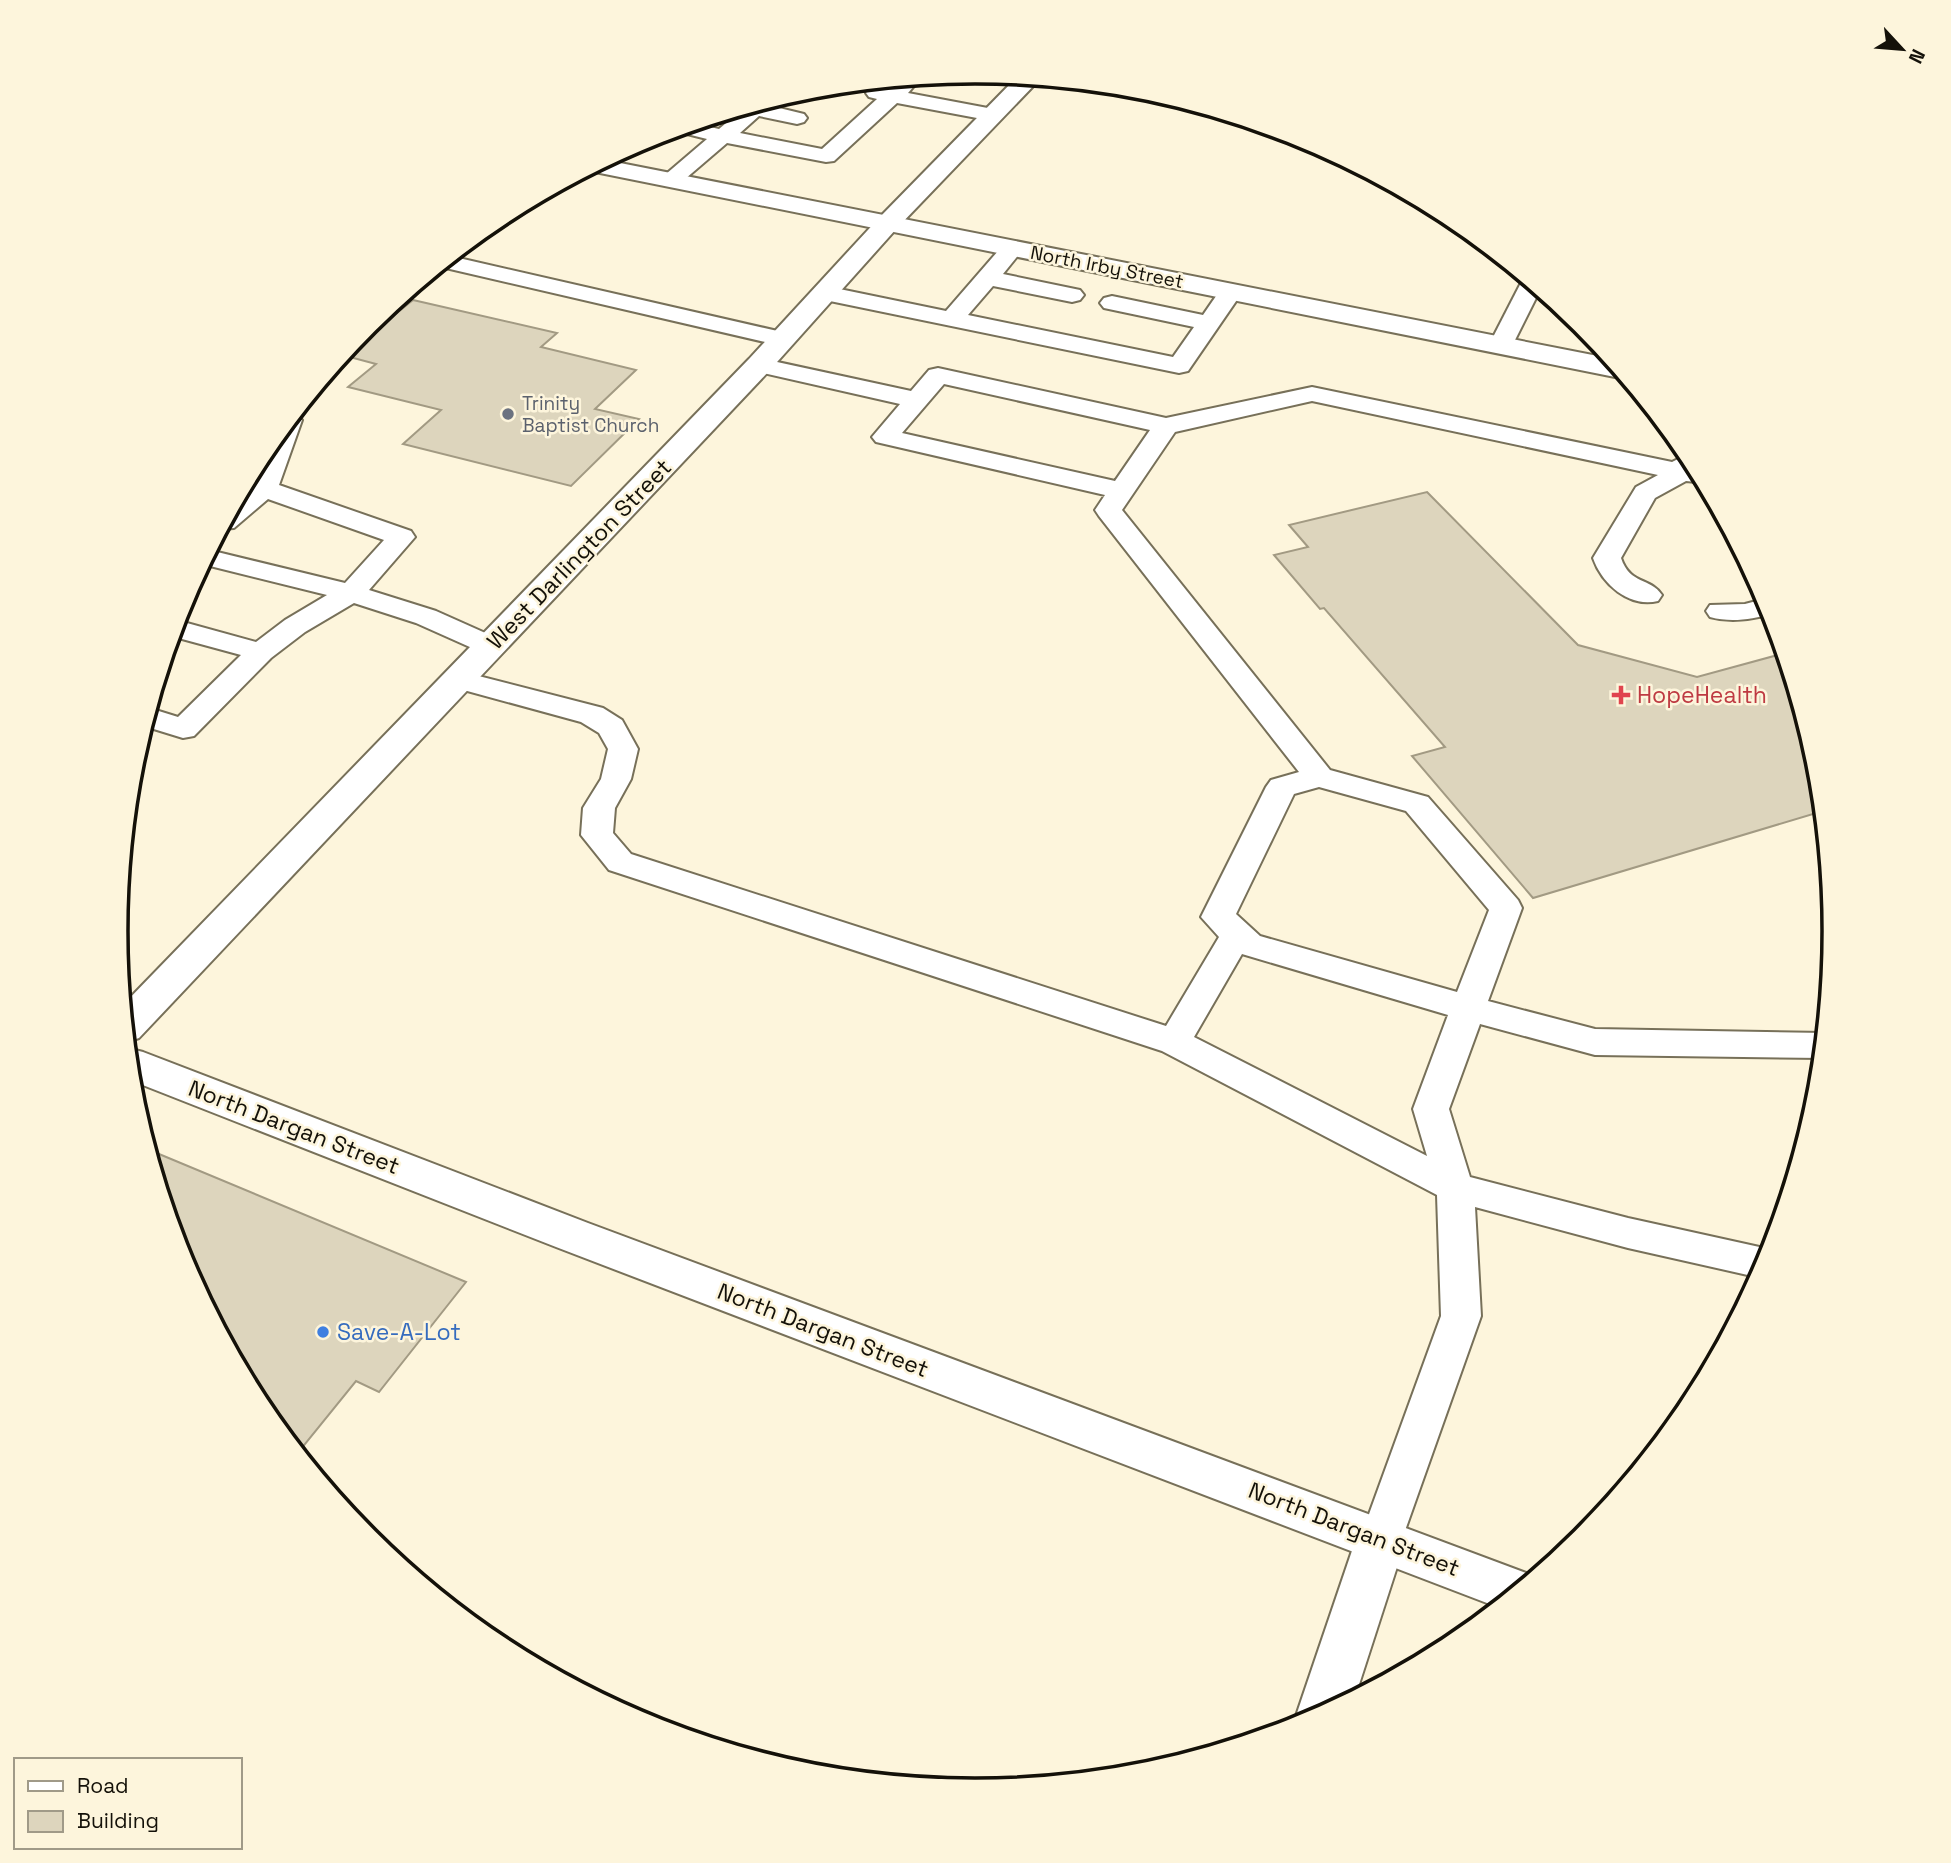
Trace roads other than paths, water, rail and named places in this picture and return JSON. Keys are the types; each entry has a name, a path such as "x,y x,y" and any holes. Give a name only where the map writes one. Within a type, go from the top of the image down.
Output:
{"main road":[{"name":"West Darlington Street","path":"133,1020 759,365 888,223 1022,86"},
{"name":"North Irby Street","path":"608,168 1607,366"},
{"name":"North Dargan Street","path":"139,1067 572,1235 1510,1589"},
{"path":"1327,1702 1381,1539"}],"lane":[{"path":"698,131 825,156 865,111 899,88"},
{"path":"772,109 797,118"},
{"path":"865,111 993,115"},
{"path":"670,180 748,115"},
{"path":"952,319 1013,248"},
{"path":"454,264 782,339"},
{"path":"987,278 1072,295"},
{"path":"1501,345 1528,289"},
{"path":"825,293 1179,366 1231,291"},
{"path":"1112,303 1209,323"},
{"path":"759,365 916,400"},
{"path":"1122,491 885,437 939,375 1166,426 1312,394 1683,465"},
{"path":"1166,426 1108,510 1319,777"},
{"path":"243,506 264,489 277,452"},
{"path":"1648,595 1626,586 1612,574 1607,558 1645,493 1686,470"},
{"path":"155,720 183,729 261,652 295,626 351,593 401,537 264,489"},
{"path":"214,559 351,593 426,617 491,646"},
{"path":"1720,611 1745,612 1759,609"},
{"path":"184,631 261,652"},
{"path":"459,680 592,715 611,727 623,749 616,779 599,808 597,835 620,862 1174,1042 1455,1187 1628,1233 1756,1261"},
{"path":"1381,1539 1461,1316 1455,1187 1431,1109 1468,1008 1506,908 1417,804 1319,777 1282,788 1218,917 1248,944 1468,1008 1595,1042 1816,1045"},
{"path":"1174,1042 1236,936"}],"place":[{"name":"Trinity Baptist Church","path":"508,414"},
{"name":"HopeHealth","path":"1621,695"},
{"name":"Save-A-Lot","path":"323,1332"}]}
